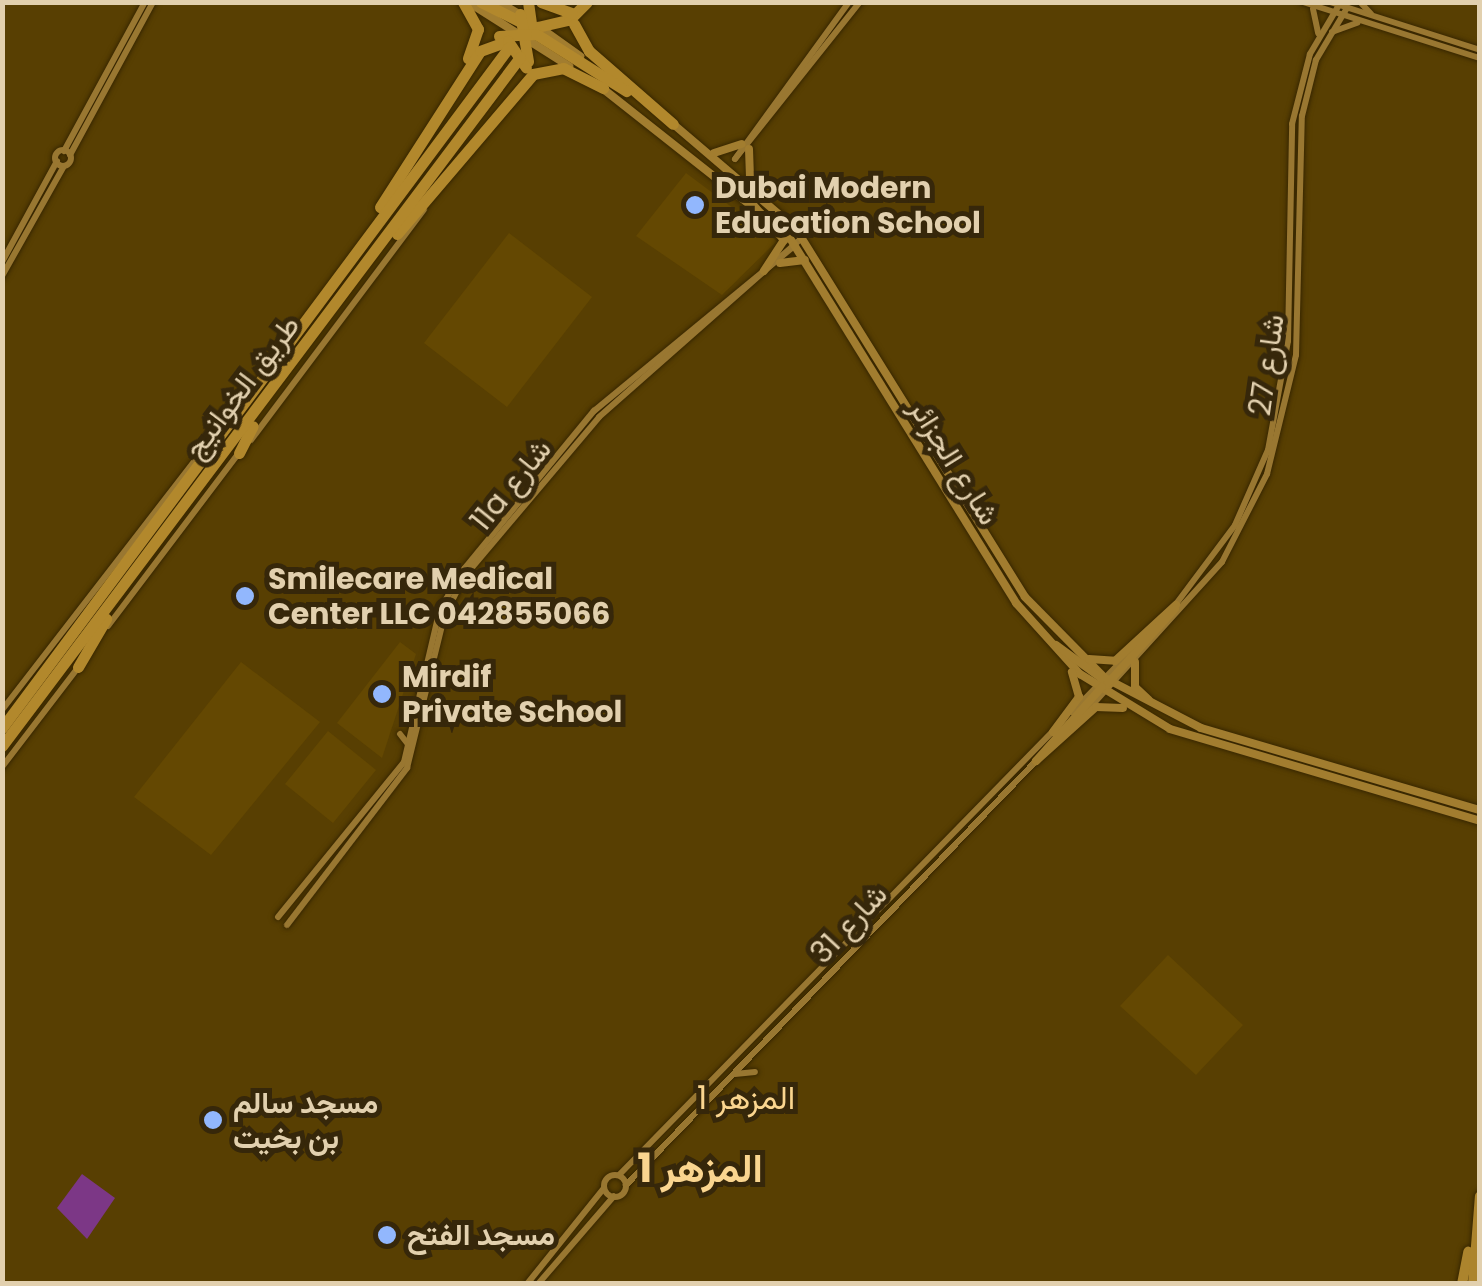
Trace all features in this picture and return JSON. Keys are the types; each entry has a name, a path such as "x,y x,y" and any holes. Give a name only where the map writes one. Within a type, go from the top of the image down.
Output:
{"highway":[{"path":"462,76 478,33 466,2"},
{"path":"481,2 626,90"},
{"path":"507,106 523,62 529,28 528,2"},
{"path":"541,2 565,15 580,3"},
{"path":"346,262 485,43 529,28 580,3"},
{"path":"574,24 589,52 673,124"},
{"path":"529,28 550,53"},
{"path":"471,61 504,40 522,51 523,62"},
{"name":"طريق الخوانيج","path":"2,728 509,47"},
{"name":"طريق الخوانيج","path":"2,746 523,62"},
{"path":"344,293 507,106 548,68 603,88"},
{"path":"239,453 288,367"},
{"path":"78,667 120,590"}],"main road":[{"path":"466,2 529,28"},
{"path":"499,2 529,28"},
{"name":"شارع الجزائر","path":"550,53 748,194 799,242 805,260 974,538 1051,646 1150,720 1206,744 1480,821"},
{"name":"شارع الجزائر","path":"626,90 752,184 799,242 833,286 1038,610 1105,685 1201,728 1480,810"},
{"path":"710,152 746,146 752,184"},
{"path":"738,187 799,242"},
{"path":"748,194 784,240 764,271"},
{"path":"780,263 805,260"},
{"path":"961,532 974,538"},
{"path":"1060,638 1110,663 1176,606"},
{"path":"1036,762 1176,606"},
{"path":"1051,646 1080,687 1053,732"},
{"path":"1135,662 1142,696 1201,728"},
{"path":"1036,762 1101,706 1150,720"},
{"path":"1255,743 1268,739"},
{"path":"1408,807 1419,804"},
{"path":"1462,1284 1480,1196"},
{"path":"1473,1284 1474,1238"}],"street":[{"path":"2,276 145,2"},
{"path":"2,262 153,2"},
{"path":"746,146 849,2"},
{"path":"746,146 860,2"},
{"path":"1303,2 1480,50"},
{"path":"1303,2 1320,19 1314,45"},
{"path":"1314,2 1395,26"},
{"path":"1360,2 1380,20"},
{"path":"1340,9 1370,25 1480,58"},
{"path":"1316,60 1340,9"},
{"name":"شارع 27","path":"1105,685 1135,662 1178,619 1242,530 1288,406 1298,320 1297,154 1316,60 1340,9"},
{"name":"شارع 27","path":"1176,606 1243,510 1280,404 1288,157 1314,45 1340,9"},
{"path":"1330,32 1370,25"},
{"path":"2,768 444,178"},
{"name":"11a شارع","path":"286,925 407,768 444,618 485,552 549,477 653,369 780,263 799,242"},
{"name":"11a شارع","path":"278,917 410,748 442,603 497,526 550,460 668,347 799,242"},
{"path":"653,369 668,347"},
{"path":"2,710 180,470 244,402"},
{"path":"510,522 550,460"},
{"path":"485,552 497,526"},
{"name":"شارع 31","path":"604,1188 771,1024 1032,750 1105,685"},
{"path":"400,734 410,748"},
{"name":"شارع 31","path":"614,1196 1036,762"},
{"path":"745,1063 771,1024"},
{"path":"734,1074 755,1072"},
{"path":"618,1175 626,1185"},
{"path":"527,1284 604,1188 614,1196 538,1284"}],"shaded area":[{"name":"Dubai Modern Education School","path":"686,173 777,241 722,295 636,236"},
{"path":"509,233 592,297 507,407 424,343"},
{"name":"Mirdif Private School","path":"400,642 416,654 382,758 337,723"},
{"path":"241,662 320,722 211,855 134,797"},
{"path":"328,731 376,770 333,823 285,784"},
{"path":"1168,955 1243,1025 1196,1075 1120,1006"},
{"path":"82,1174 115,1198 87,1239 57,1208"}],"place":[{"name":"Dubai Modern Education School","path":"695,205"},
{"name":"Smilecare Medical Center LLC 042855066","path":"245,596"},
{"name":"Mirdif Private School","path":"382,694"},
{"name":"مسجد سالم بن بخيت","path":"213,1120"},
{"name":"مسجد الفتح","path":"387,1235"}],"district":[{"name":"المزهر 1","path":"746,1098"},
{"name":"المزهر 1","path":"700,1168"}]}
